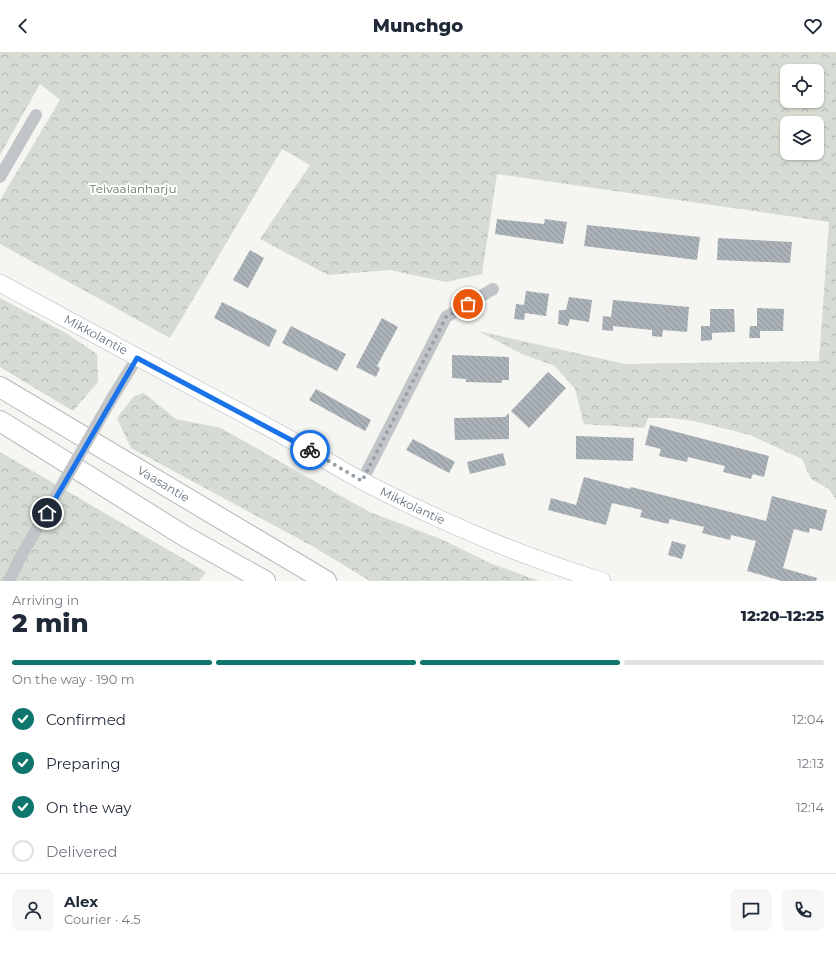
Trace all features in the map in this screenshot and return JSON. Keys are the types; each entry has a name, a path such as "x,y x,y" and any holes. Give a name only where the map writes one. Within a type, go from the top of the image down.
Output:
{"highway":[{"name":"Vaasantie","path":"0,387 326,581"},
{"path":"0,421 186,537 265,581"}],"main road":[{"name":"Mikkolantie","path":"0,283 137,358 300,444 362,481 445,521 514,550 602,581"}],"street":[{"path":"0,177 36,115"},
{"path":"362,481 446,317 493,289"},
{"path":"9,581 39,525 137,358"}],"green space":[{"name":"Teivaalanharju","path":"0,52 836,52 836,500 829,489 811,479 802,459 750,435 694,421 671,418 648,418 644,428 584,424 575,389 555,366 522,354 478,331 625,364 819,361 829,222 497,174 482,274 446,282 390,270 328,275 260,239 310,165 282,149 170,338 0,244 0,200 60,100 40,84 0,155"},
{"path":"0,298 66,333 97,354 98,382 73,411 0,367"},
{"path":"144,393 176,419 221,428 370,512 443,540 490,563 539,581 370,581 312,546 131,448 117,418 134,396"},
{"path":"0,452 206,572 199,581 0,581"}],"building":[{"path":"497,219 544,224 545,219 567,222 563,244 495,234"},
{"path":"587,225 700,237 697,260 584,246"},
{"path":"718,238 792,242 790,263 717,260"},
{"path":"250,250 264,258 248,288 233,280"},
{"path":"526,291 549,294 546,316 525,313 524,320 514,319 516,304 524,305"},
{"path":"569,297 592,300 589,322 570,319 568,326 558,324 559,310 566,310"},
{"path":"613,300 689,307 687,332 663,330 662,337 652,336 652,330 613,326 613,331 602,330 603,316 611,317"},
{"path":"222,302 277,330 269,347 214,318"},
{"path":"757,308 784,309 783,331 760,331 760,338 749,338 750,326 757,326"},
{"path":"710,309 734,309 735,332 712,333 712,340 701,341 701,326 710,326"},
{"path":"382,318 398,327 377,366 380,368 376,377 356,367"},
{"path":"291,326 346,354 337,371 282,343"},
{"path":"452,355 509,357 509,380 502,380 502,383 466,382 466,379 452,378"},
{"path":"548,372 566,388 529,428 511,411"},
{"path":"316,389 371,420 365,431 309,400"},
{"path":"509,413 509,439 455,440 454,418 505,417"},
{"path":"650,425 769,456 764,477 753,474 751,479 723,472 725,466 688,457 687,462 659,456 661,449 645,445"},
{"path":"576,436 634,438 633,461 576,459"},
{"path":"413,439 455,462 449,473 406,450"},
{"path":"503,453 506,465 470,474 467,462"},
{"path":"584,477 630,489 631,487 766,521 772,496 827,510 822,531 810,528 809,533 794,529 783,568 817,578 816,581 782,581 747,571 756,541 731,535 730,540 702,533 704,527 670,519 668,524 640,517 642,510 612,503 606,525 548,510 551,498 576,505"},
{"path":"672,541 686,545 682,559 668,555"}],"way so far":[{"path":"310,450 362,481 370,462 446,317 468,304"}],"route":[{"path":"47,513 111,400 137,358 310,450"}]}
